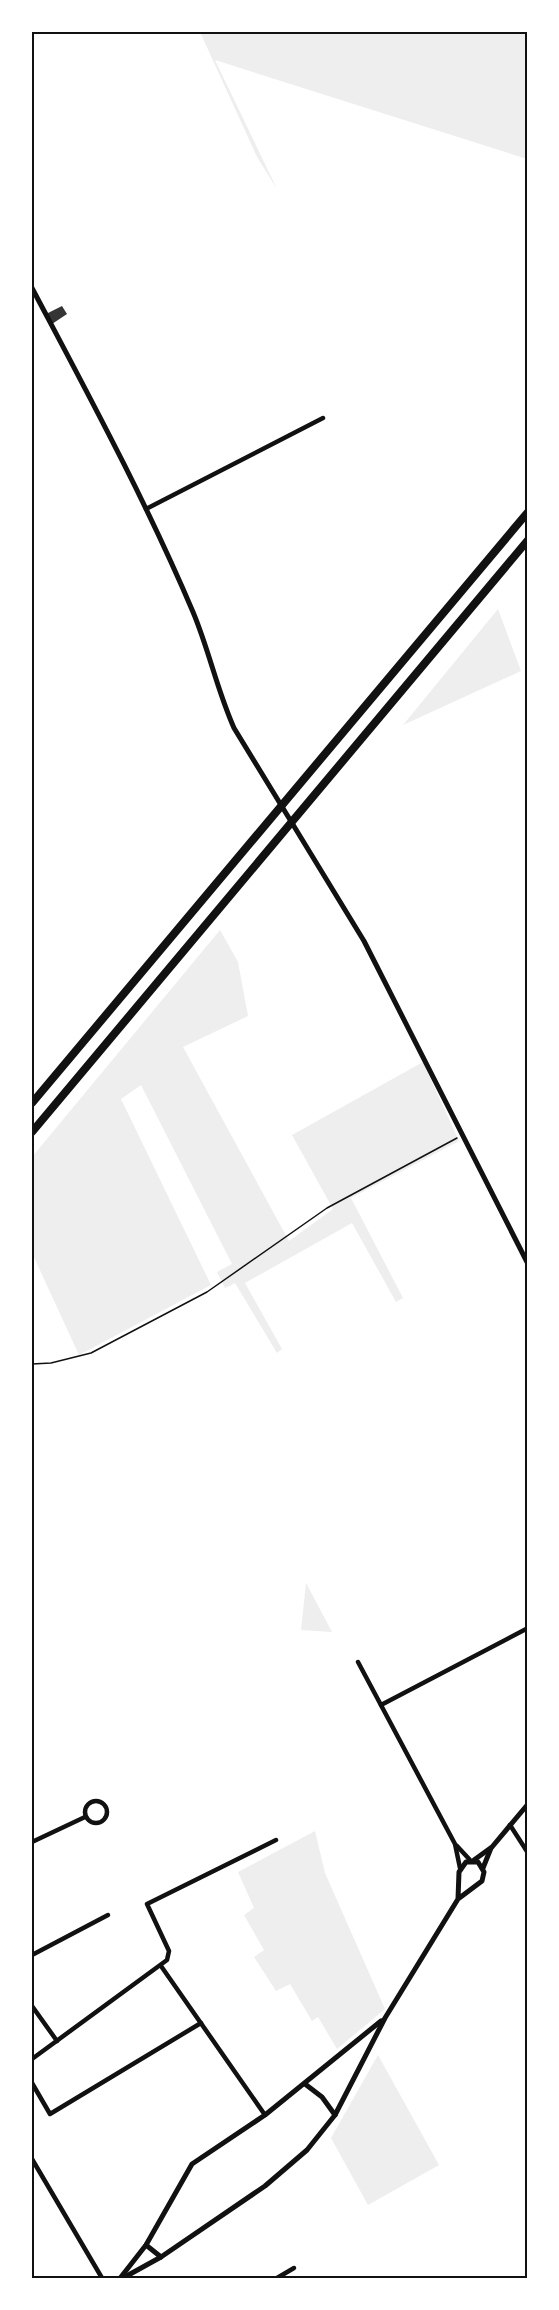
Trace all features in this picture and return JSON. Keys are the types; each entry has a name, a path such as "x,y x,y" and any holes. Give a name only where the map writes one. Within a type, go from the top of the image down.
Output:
{"highway":[{"path":"32,1103 528,512"},
{"path":"32,1132 528,540"}],"street":[{"path":"32,288 146,509 199,627 221,699 250,755 364,941 528,1264"},
{"path":"146,509 323,418"},
{"path":"381,1705 528,1628"},
{"path":"358,1662 455,1844 460,1868 458,1899"},
{"path":"96,1800 105,1806 107,1813 101,1822 90,1822 85,1816 88,1803 96,1800"},
{"path":"122,2278 161,2257 265,2186 307,2150 335,2115 385,2018 458,1899 482,1881 483,1868 492,1847 528,1804"},
{"path":"32,1842 85,1816"},
{"path":"510,1825 528,1853"},
{"path":"32,2059 168,1958 169,1951 147,1904 276,1840"},
{"path":"455,1844 483,1868"},
{"path":"460,1868 492,1847"},
{"path":"459,1877 465,1884 474,1886"},
{"path":"32,1955 108,1915"},
{"path":"160,1966 265,2115"},
{"path":"32,2006 57,2041"},
{"path":"122,2278 146,2245 192,2164 265,2115 385,2018"},
{"path":"32,2083 50,2114 201,2023"},
{"path":"304,2084 322,2097 335,2115"},
{"path":"32,2159 102,2278"},
{"path":"146,2245 161,2257"},
{"path":"277,2278 294,2268"}],"path":[{"path":"32,1364 51,1363 91,1353 207,1292 327,1208 463,1135"}],"shaded area":[{"path":"200,32 527,32 527,159 215,60 277,189 257,157"},
{"path":"498,609 521,671 403,725"},
{"path":"220,930 238,962 248,1016 183,1047 289,1241 333,1209 292,1135 423,1062 459,1141 351,1198 403,1298 396,1302 352,1223 245,1283 282,1349 277,1353 235,1283 225,1288 217,1272 232,1264 141,1085 121,1099 211,1285 79,1355 32,1253 32,1157"},
{"path":"306,1583 332,1632 301,1630"},
{"path":"315,1831 325,1873 385,2009 337,2049 318,2017 312,2021 290,1984 276,1991 254,1957 264,1950 244,1915 254,1908 238,1872"},
{"path":"378,2055 439,2165 368,2205 331,2138"}],"building":[{"path":"62,306 67,314 52,324 46,314"}]}
